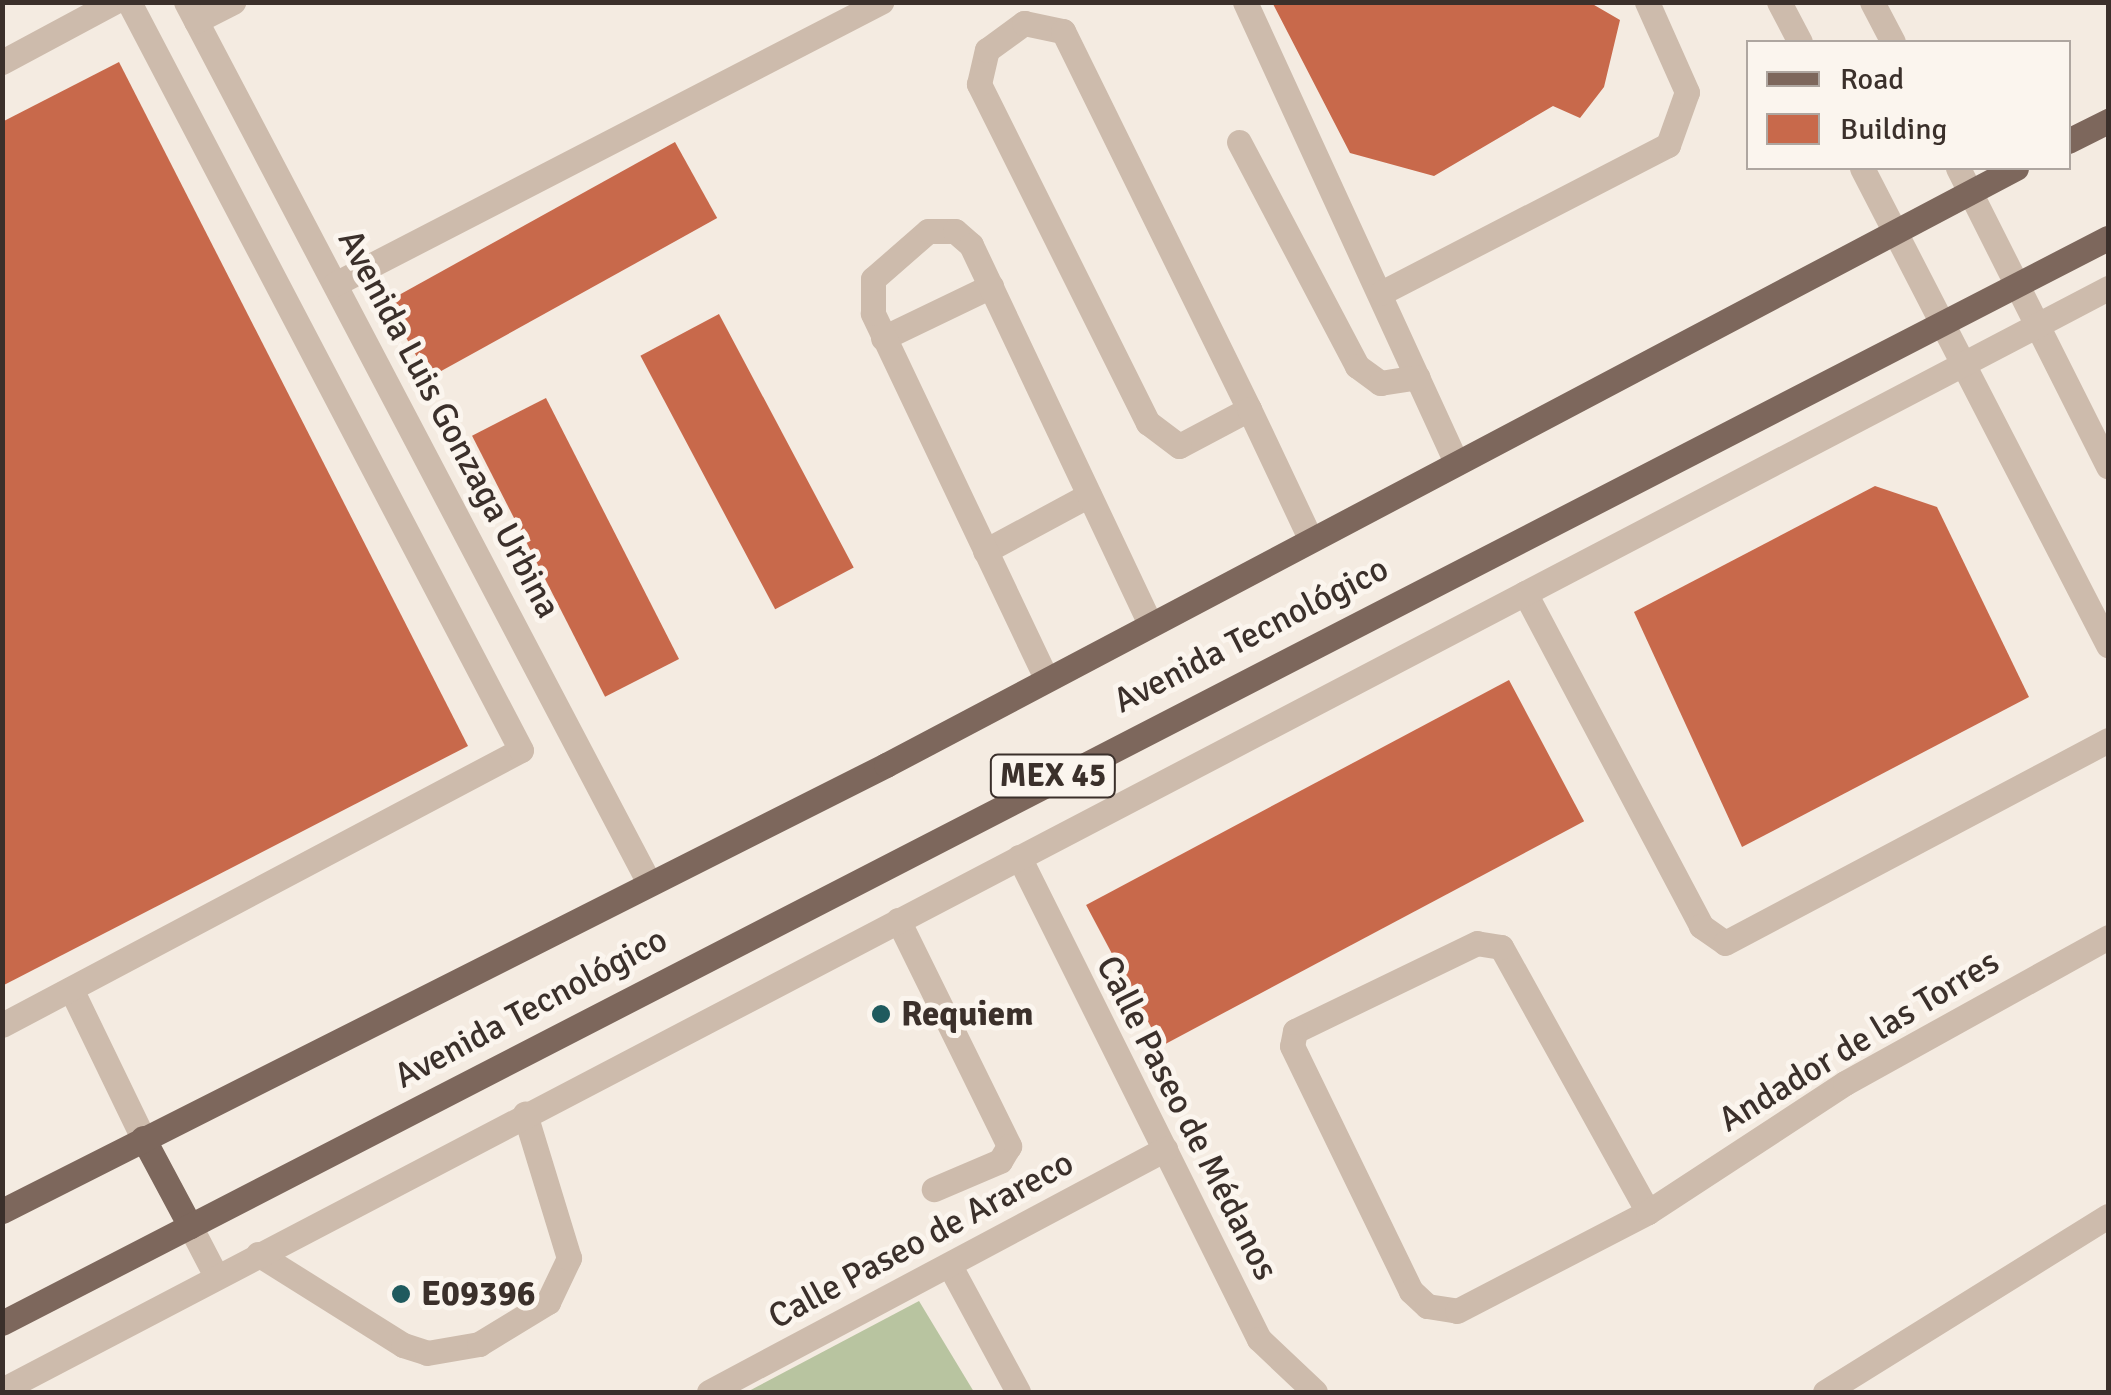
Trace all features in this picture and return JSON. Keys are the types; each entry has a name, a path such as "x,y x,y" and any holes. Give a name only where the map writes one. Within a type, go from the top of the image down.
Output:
{"main road":[{"path":"2071,140 2108,121"},
{"name":"Avenida Tecnológico","path":"2,1211 1150,624 1894,232 1964,179 2007,170"},
{"name":"Avenida Tecnológico","path":"2,1323 2108,238"},
{"path":"143,1138 190,1226"}],"street":[{"path":"2,62 114,2"},
{"path":"2,1025 521,750 128,2"},
{"path":"191,12 233,2"},
{"path":"335,284 881,2"},
{"path":"1245,2 1456,462"},
{"path":"1380,293 1668,145 1687,92 1647,2"},
{"path":"1779,2 1799,40"},
{"path":"1872,2 1892,40"},
{"name":"Avenida Luis Gonzaga Urbina","path":"191,12 647,879"},
{"path":"1249,409 1180,446 1148,423 979,84 987,50 1024,24 1063,31 1249,409 1310,538"},
{"path":"1239,142 1356,366 1380,384 1418,377"},
{"path":"1863,170 2108,645"},
{"path":"1964,179 2108,466"},
{"path":"1046,678 883,338 873,279 928,232 964,236 992,286 1150,624"},
{"path":"883,338 992,286"},
{"path":"2,1390 1964,367 2108,288"},
{"path":"985,551 1089,495"},
{"path":"1525,593 1702,926 1726,942 2108,740"},
{"name":"Calle Paseo de Médanos","path":"1019,857 1260,1340 1315,1392"},
{"path":"898,920 1009,1146 1000,1161 934,1189"},
{"name":"Andador de las Torres","path":"1648,1212 1501,947 1477,943 1295,1031 1292,1046 1411,1291 1427,1306 1473,1307 1648,1212 1845,1082 2108,937"},
{"path":"71,989 143,1138"},
{"path":"258,1254 403,1345 427,1353 478,1344 548,1302 569,1258 525,1114"},
{"name":"Calle Paseo de Arareco","path":"709,1392 1165,1149"},
{"path":"1825,1392 2108,1216"},
{"path":"190,1226 216,1276"},
{"path":"950,1266 1018,1392"}],"green space":[{"path":"919,1301 974,1392 747,1392"}],"building":[{"path":"1272,2 1589,2 1620,20 1604,87 1580,118 1553,106 1434,176 1350,153"},
{"path":"119,62 468,746 2,986 2,122"},
{"path":"675,142 717,218 429,378 386,302"},
{"path":"719,314 854,567 775,609 640,356"},
{"path":"546,398 679,659 605,697 472,436"},
{"path":"1875,486 1937,507 2029,697 1742,847 1634,612"},
{"path":"1509,680 1584,821 1161,1046 1086,905"}],"place":[{"name":"Requiem","path":"881,1014"},
{"name":"E09396","path":"401,1294"}]}
